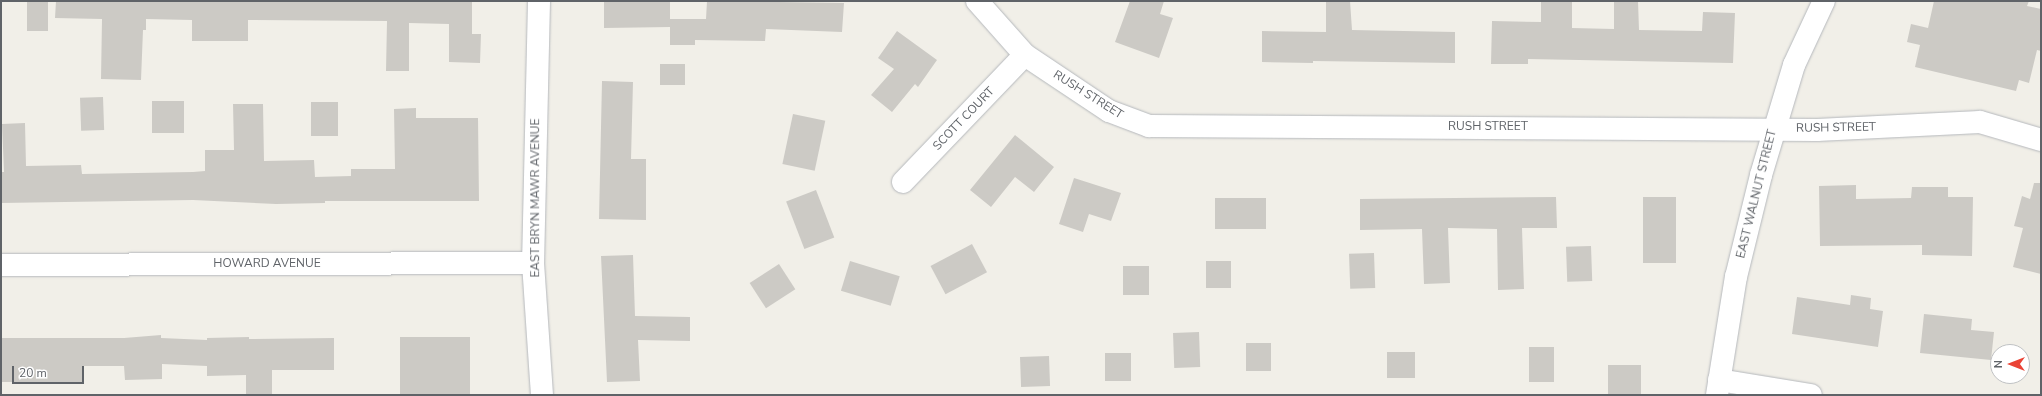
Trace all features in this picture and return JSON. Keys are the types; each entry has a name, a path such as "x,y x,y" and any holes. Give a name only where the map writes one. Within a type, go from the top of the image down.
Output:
{"street":[{"name":"EAST BRYN MAWR AVENUE","path":"539,1 533,263 542,395"},
{"name":"RUSH STREET","path":"977,1 1026,55 1109,111 1149,126 1817,130 1980,122 2041,140"},
{"name":"EAST WALNUT STREET","path":"1718,387 1736,277 1774,129 1794,65 1824,1"},
{"name":"SCOTT COURT","path":"903,182 1026,55"},
{"name":"HOWARD AVENUE","path":"1,265 533,263"},
{"path":"1718,387 1811,395"}],"building":[{"path":"27,1 48,1 48,31 27,31"},
{"path":"56,1 472,1 472,34 481,34 480,63 449,62 449,24 409,23 409,71 386,71 387,21 248,20 248,41 192,41 192,20 146,19 146,30 143,30 141,80 101,79 102,19 55,18"},
{"path":"604,1 670,1 670,19 706,19 707,1 844,3 842,32 766,29 765,41 695,40 695,45 670,45 670,27 604,28"},
{"path":"1130,1 1164,1 1160,14 1173,18 1159,58 1115,42"},
{"path":"1326,1 1350,1 1352,30 1455,32 1455,63 1313,61 1313,63 1262,62 1262,31 1326,32"},
{"path":"1541,1 1572,1 1572,28 1614,29 1614,1 1638,1 1639,30 1702,31 1703,12 1735,13 1733,63 1528,59 1528,64 1491,64 1492,21 1541,22"},
{"path":"1934,1 2029,1 2027,6 2041,9 2041,51 2037,50 2029,83 2019,80 2016,91 1915,67 1920,45 1907,42 1911,24 1928,28"},
{"path":"897,31 937,60 918,87 915,84 892,112 871,95 894,69 878,58"},
{"path":"660,64 685,64 685,85 660,85"},
{"path":"602,81 633,82 631,159 646,159 646,220 599,219"},
{"path":"103,97 104,130 81,131 80,98"},
{"path":"152,101 184,101 184,133 152,133"},
{"path":"311,102 338,102 338,136 311,136"},
{"path":"233,104 263,104 264,161 314,160 315,177 351,176 351,169 395,169 394,109 416,108 416,118 478,118 479,201 325,201 325,203 276,204 193,200 1,203 1,172 4,172 2,124 25,123 26,166 81,165 82,174 205,171 205,150 234,150"},
{"path":"793,114 825,121 815,171 782,164"},
{"path":"1015,135 1054,167 1034,192 1015,177 991,207 970,190"},
{"path":"1074,178 1121,193 1111,221 1089,214 1083,232 1059,224"},
{"path":"2034,183 2041,183 2041,274 2013,267 2023,228 2014,226 2022,196 2030,199"},
{"path":"1856,185 1856,199 1911,198 1912,187 1948,187 1948,197 1973,197 1972,256 1922,255 1922,245 1820,246 1819,186"},
{"path":"816,190 834,238 804,249 786,201"},
{"path":"1556,197 1557,228 1522,228 1524,289 1498,290 1497,229 1448,228 1450,283 1424,284 1422,229 1360,230 1360,199"},
{"path":"1643,197 1676,197 1676,263 1643,263"},
{"path":"1215,198 1266,198 1266,229 1215,229"},
{"path":"972,244 987,272 946,294 931,266"},
{"path":"1591,246 1592,281 1567,282 1566,247"},
{"path":"1374,253 1375,288 1350,289 1349,254"},
{"path":"633,255 635,316 690,317 690,341 638,340 640,381 607,382 601,256"},
{"path":"850,261 900,276 891,306 841,291"},
{"path":"1206,261 1231,261 1231,288 1206,288"},
{"path":"779,264 795,289 766,308 750,283"},
{"path":"1123,266 1149,266 1149,295 1123,295"},
{"path":"1851,295 1871,298 1870,309 1883,311 1878,347 1792,334 1797,297 1850,305"},
{"path":"1924,314 1972,319 1971,330 1994,332 1993,344 1990,344 1990,360 1920,353"},
{"path":"1199,332 1200,367 1174,368 1173,333"},
{"path":"161,335 161,338 207,340 207,338 249,337 249,339 334,338 334,370 272,370 272,395 246,395 246,375 207,376 207,366 162,364 162,379 125,380 124,366 83,366 83,382 1,382 1,338 124,338"},
{"path":"400,337 470,337 470,395 400,395"},
{"path":"1246,343 1271,343 1271,371 1246,371"},
{"path":"1529,347 1554,347 1554,382 1529,382"},
{"path":"1387,352 1415,352 1415,378 1387,378"},
{"path":"1105,353 1131,353 1131,381 1105,381"},
{"path":"1049,356 1050,386 1021,387 1020,357"},
{"path":"1608,365 1641,365 1641,395 1608,395"}]}
